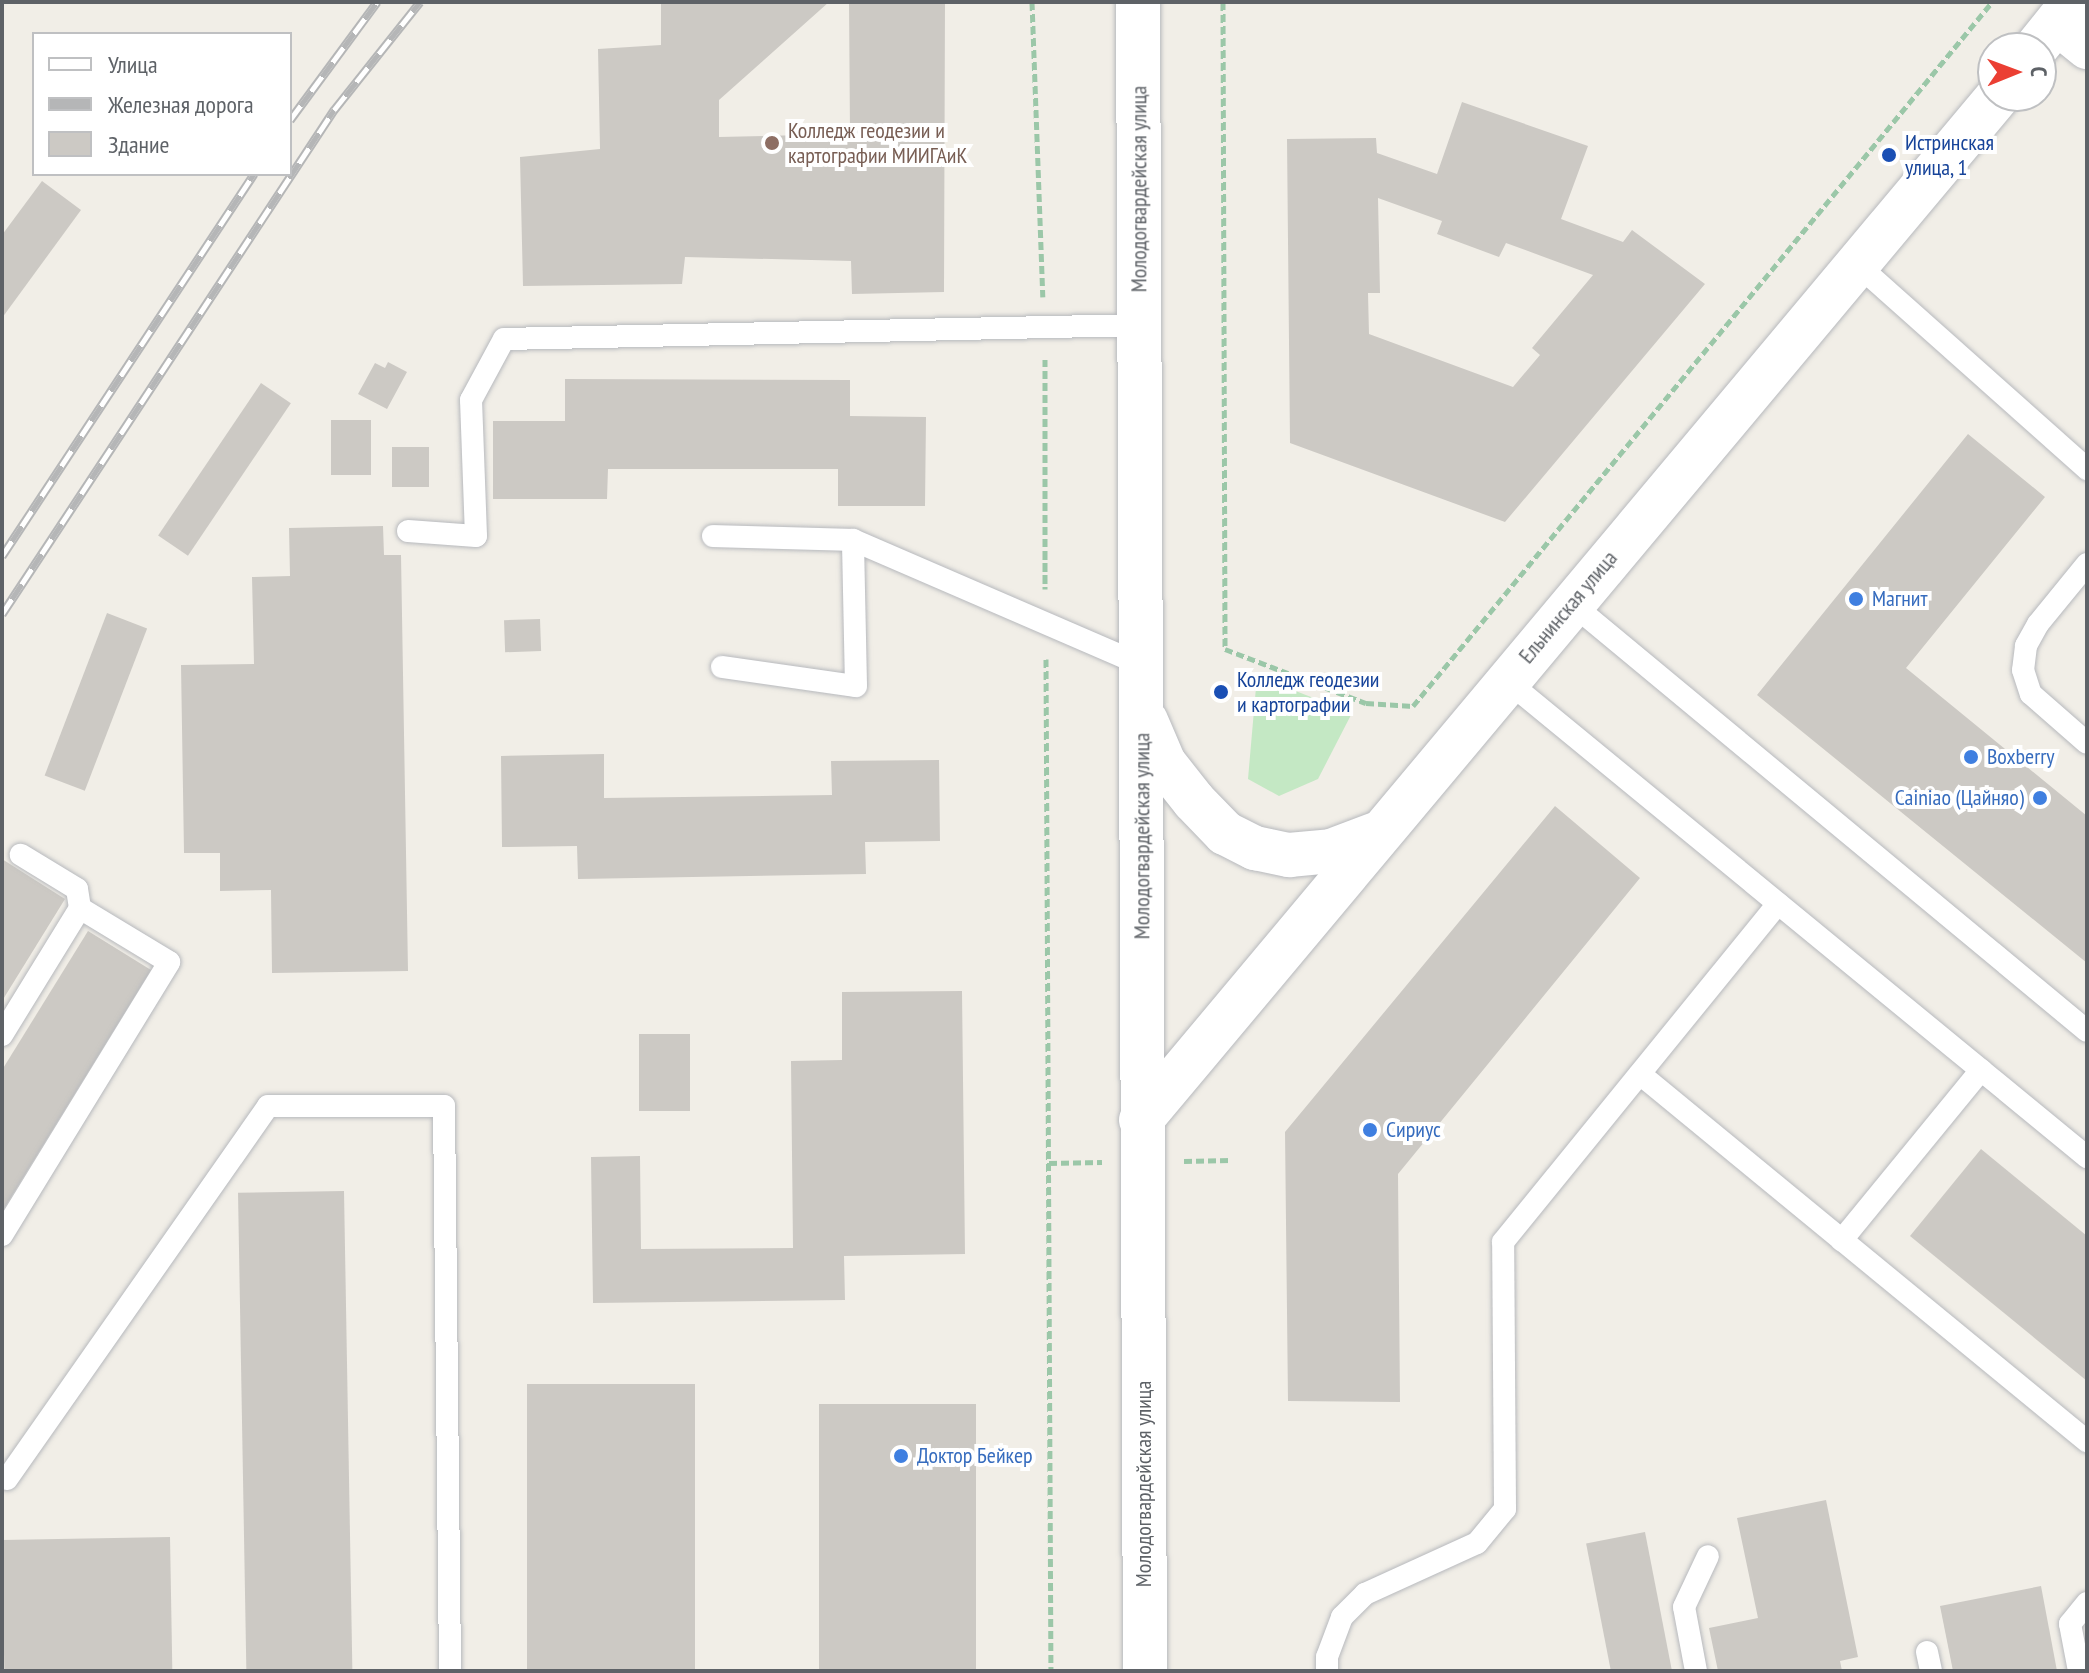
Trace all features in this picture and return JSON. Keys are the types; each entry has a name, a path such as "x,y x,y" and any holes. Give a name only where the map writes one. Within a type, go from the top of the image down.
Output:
{"street":[{"name":"Молодогвардейская улица","path":"1138,2 1145,1671"},
{"name":"Ельнинская улица","path":"1141,1120 1506,680 1985,112"},
{"path":"1142,711 1164,763 1225,833 1255,848 1289,855 1331,851 1379,833"}],"lane":[{"path":"1858,265 2087,469"},
{"path":"408,531 476,536 471,400 504,339 1139,325"},
{"path":"713,536 853,540 1142,665"},
{"path":"722,667 856,686 853,540"},
{"path":"2087,564 2038,624 2026,646 2023,670 2031,694 2087,743"},
{"path":"1571,603 2087,1031"},
{"path":"1506,680 2087,1157"},
{"path":"2,1035 80,908 77,889 21,855"},
{"path":"1327,1671 1327,1657 1342,1617 1365,1594 1477,1543 1505,1509 1503,1242 1778,904"},
{"path":"2,1235 169,962 80,908"},
{"path":"1842,1240 1981,1070"},
{"path":"1640,1074 2087,1441"},
{"path":"7,1479 268,1106 444,1106 450,1671"},
{"path":"1696,1671 1684,1607 1708,1556"},
{"path":"2079,1671 2070,1624 2087,1603"}],"path":[{"path":"1032,2 1045,327 1051,1671"},
{"path":"1223,2 1225,649 1366,703 1413,706 1992,2"}],"green space":[{"path":"1257,676 1352,713 1318,779 1279,796 1248,779"}],"building":[{"name":"Колледж геодезии и картографии МИИГАиК","path":"661,2 829,2 719,100 719,137 850,134 849,2 945,2 944,292 852,294 851,261 685,257 682,284 523,286 520,157 600,149 598,49 661,45"},
{"path":"1462,102 1588,146 1561,219 1623,242 1632,230 1705,284 1505,522 1290,443 1287,139 1376,138 1377,153 1437,174","holes":["1378,198 1442,221 1437,234 1499,257 1506,243 1593,275 1532,348 1540,355 1513,387 1369,334 1368,293 1380,293"]},
{"path":"42,181 81,210 2,318 2,235"},
{"path":"388,362 407,372 387,409 358,394 375,363 385,368"},
{"path":"565,379 850,380 850,416 926,417 925,506 838,506 838,469 608,469 607,499 493,499 493,421 565,421"},
{"path":"261,383 291,403 188,556 158,536"},
{"path":"331,420 371,420 371,475 331,475"},
{"path":"1968,434 2045,497 1906,668 2087,816 2087,963 1757,695"},
{"path":"392,447 429,447 429,487 392,487"},
{"path":"383,526 384,555 401,555 408,971 272,973 271,890 220,891 220,853 184,853 181,665 254,664 252,577 290,576 289,528"},
{"path":"107,613 147,628 85,791 45,775"},
{"path":"540,619 541,651 505,652 504,620"},
{"path":"604,754 604,798 832,795 831,761 939,760 940,841 865,842 866,874 578,879 577,846 502,847 501,756"},
{"path":"1555,806 1640,878 1398,1174 1400,1402 1288,1401 1285,1132"},
{"path":"2,859 65,899 2,1001"},
{"path":"88,931 151,970 2,1212 2,1070"},
{"path":"962,991 965,1254 844,1256 845,1300 593,1303 591,1157 640,1156 641,1249 793,1248 791,1061 842,1060 842,992"},
{"path":"639,1034 690,1034 690,1111 639,1111"},
{"path":"1981,1149 2087,1236 2087,1381 1910,1236"},
{"path":"344,1191 352,1671 246,1671 238,1193"},
{"path":"527,1384 695,1384 695,1671 527,1671"},
{"path":"819,1404 976,1404 976,1671 819,1671"},
{"path":"1826,1500 1858,1657 1840,1661 1842,1671 1718,1671 1709,1628 1758,1618 1737,1518"},
{"path":"1645,1532 1672,1670 1611,1671 1586,1543"},
{"path":"170,1537 172,1671 4,1671 2,1540"},
{"path":"2041,1586 2057,1671 1953,1671 1940,1606"}],"railway":[{"path":"292,117 377,2"},
{"path":"292,174 334,110 420,2"},
{"path":"2,556 253,176"},
{"path":"2,614 291,176"}],"place":[{"name":"Колледж геодезии и картографии МИИГАиК","path":"772,143"},
{"name":"Истринская улица, 1","path":"1889,155"},
{"name":"Магнит","path":"1856,599"},
{"name":"Колледж геодезии и картографии","path":"1221,692"},
{"name":"Boxberry","path":"1971,757"},
{"name":"Cainiao (Цайняо)","path":"2040,798"},
{"name":"Сириус","path":"1370,1130"},
{"name":"Доктор Бейкер","path":"901,1456"}]}
